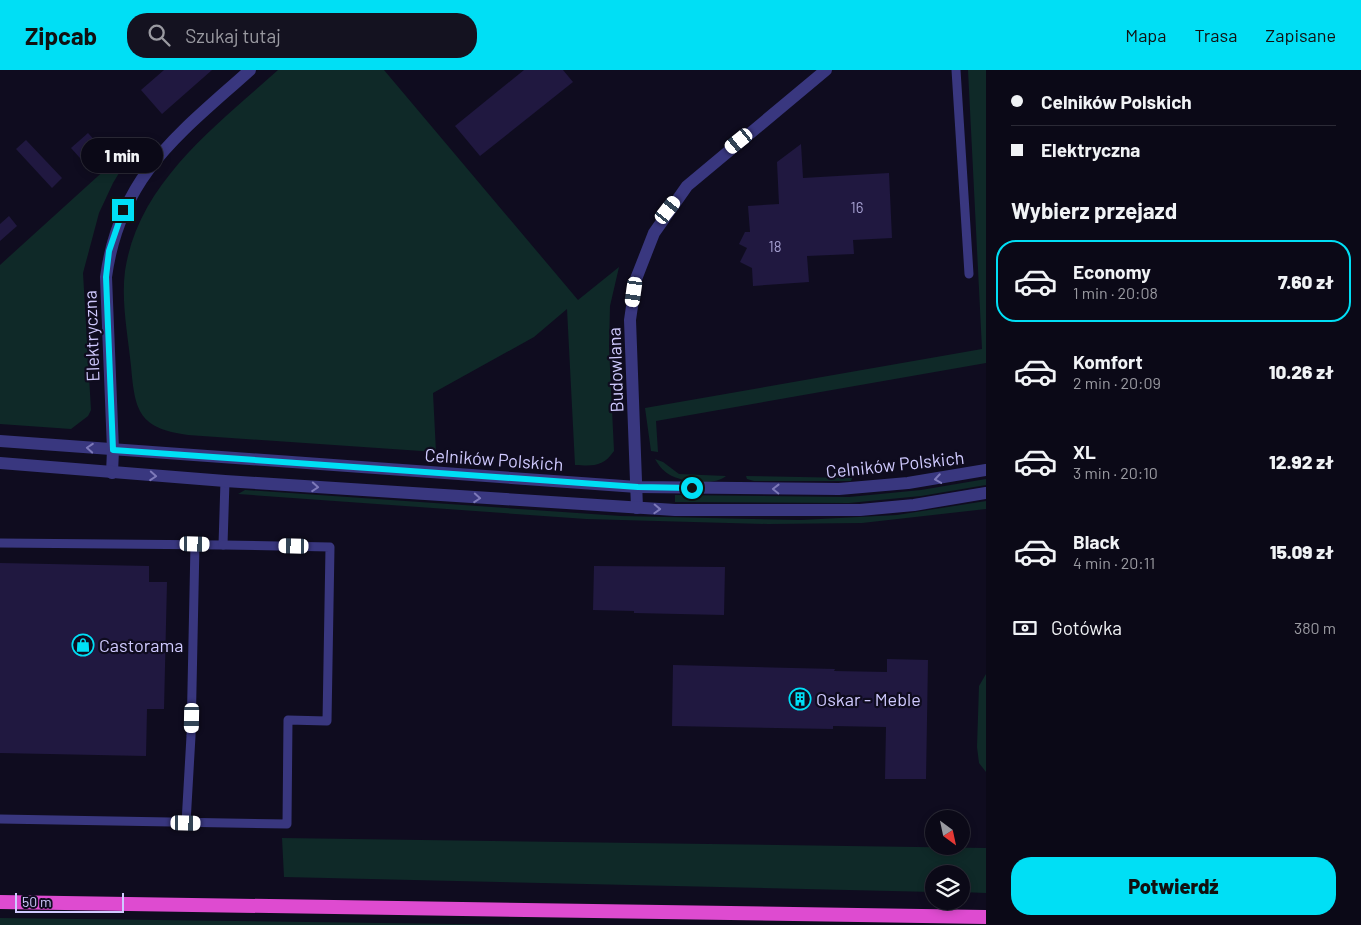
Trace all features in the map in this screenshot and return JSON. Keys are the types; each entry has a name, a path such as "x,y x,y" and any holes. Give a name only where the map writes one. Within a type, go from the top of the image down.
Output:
{"highway":[{"path":"0,902 986,917"}],"street":[{"name":"Elektryczna","path":"112,473 113,450 106,277 109,251 123,210 140,178 156,157 250,70"},
{"name":"Budowlana","path":"637,508 638,487 630,320 636,279 654,233 687,186 826,70"},
{"name":"Celników Polskich","path":"0,441 638,487 839,489 908,483 986,470"},
{"path":"0,463 225,481 637,508 838,511 906,506 986,492"}],"lane":[{"path":"956,70 969,274"},
{"path":"223,545 225,481"},
{"path":"0,543 330,547 327,721 288,720 287,824 0,820"},
{"path":"186,823 191,736 195,544"}],"green space":[{"path":"278,70 384,70 578,300 619,267 610,306 609,347 614,451 606,460 592,465 575,465 567,309 534,337 433,393 436,452 188,435 159,428 149,422 143,415 135,395 124,307 125,271 133,239 146,210 163,183 183,159 206,135"},
{"path":"968,70 986,70 986,363 656,421 658,452 651,451 645,408 982,349"},
{"path":"140,138 113,183 99,213 83,273 91,410 88,416 71,429 0,424 0,265"},
{"path":"655,459 663,462 679,474 726,476 707,482 684,480 667,473"},
{"path":"746,476 852,478 851,481 754,481 747,479"},
{"path":"986,479 986,485 921,496 849,503 675,502 675,495 849,497 921,490"},
{"path":"245,490 621,516 801,520 897,515 986,501 986,509 862,523 768,524 586,519 238,494"},
{"path":"986,674 986,772 979,763 977,747 979,686"},
{"path":"282,838 925,847 925,855 970,855 970,848 986,848 986,893 970,892 970,865 925,865 925,892 284,877"},
{"path":"0,918 538,925 0,925"}],"building":[{"path":"164,70 212,70 162,114 141,90"},
{"path":"524,70 563,70 573,82 480,156 455,126"},
{"path":"88,133 106,153 89,168 71,148"},
{"path":"26,140 62,178 52,188 16,149"},
{"path":"801,144 803,178 889,173 892,238 853,240 854,254 807,256 809,282 753,286 752,268 740,262 747,248 739,244 745,232 750,232 748,206 779,204 777,162"},
{"path":"9,216 17,226 0,241 0,224"},
{"name":"Castorama","path":"0,563 149,566 149,582 167,582 164,709 147,709 146,756 0,753"},
{"path":"594,566 725,567 724,615 593,610"},
{"name":"Oskar - Meble","path":"887,659 928,660 926,779 885,779 886,727 833,726 833,729 672,726 673,665 887,672"}],"place":[{"name":"Castorama","path":"83,645"},
{"name":"Oskar - Meble","path":"800,699"}],"route":[{"path":"123,210 109,251 106,277 113,450 638,487 692,488"}]}
